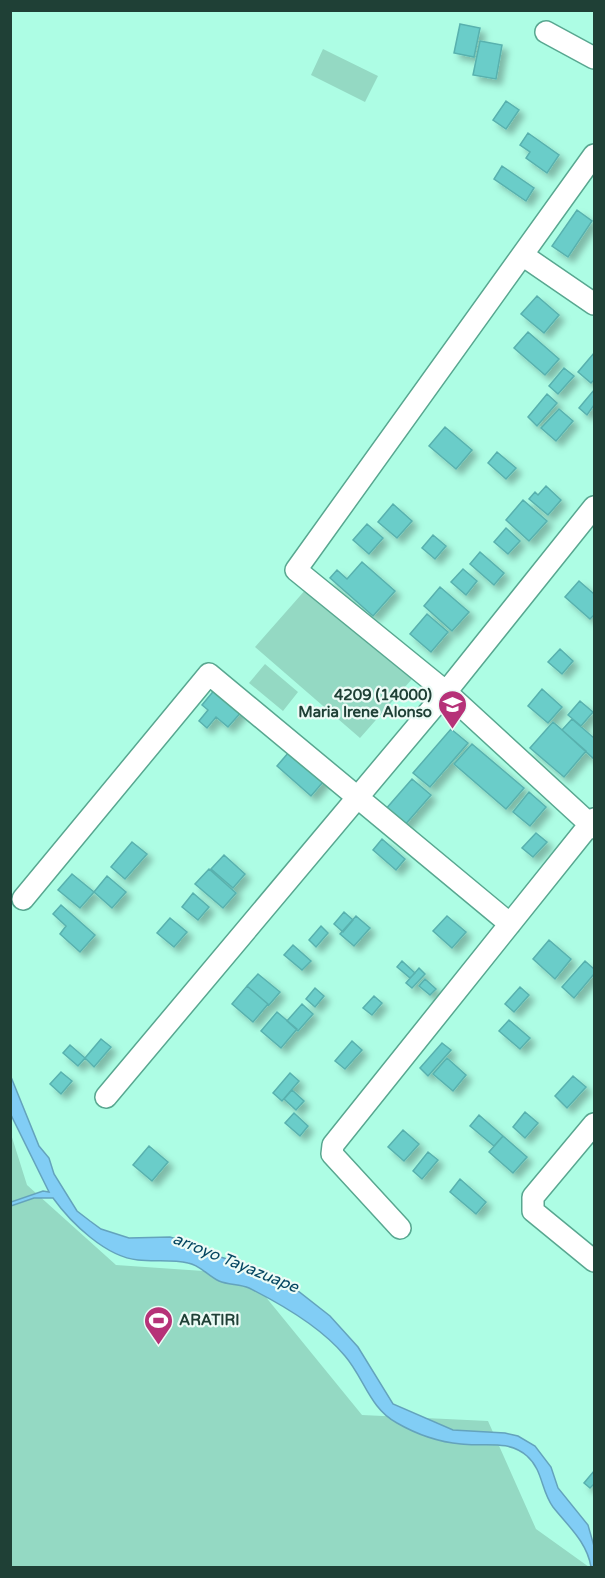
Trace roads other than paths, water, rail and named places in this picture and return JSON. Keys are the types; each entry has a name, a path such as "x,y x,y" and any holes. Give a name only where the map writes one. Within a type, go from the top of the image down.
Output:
{"street":[{"path":"546,32 594,58"},
{"path":"400,1228 332,1154 333,1145 593,824 446,692 296,570 524,256 594,155"},
{"path":"524,256 594,304"},
{"path":"106,1097 446,692 594,507"},
{"path":"23,899 209,674 510,924"},
{"path":"594,1124 533,1197 533,1211 594,1261"}],"water":[{"name":"arroyo Tayazuape","path":"11,1077 39,1146 49,1158 54,1174 77,1211 101,1229 129,1238 170,1237 183,1241 194,1249 237,1262 298,1291 330,1316 358,1347 393,1404 453,1430 505,1433 518,1436 535,1446 551,1467 558,1488 588,1525 594,1546 594,1567 591,1567 581,1542 549,1501 536,1468 520,1451 512,1447 444,1441 420,1434 397,1423 380,1410 352,1365 335,1345 288,1309 249,1288 219,1281 188,1263 138,1260 114,1253 79,1228 53,1198 34,1198 11,1206 11,1202 43,1191 49,1192 11,1115"}],"place":[{"name":"4209 (14000) Maria Irene Alonso","path":"453,730"},
{"name":"ARATIRI","path":"158,1346"}]}
